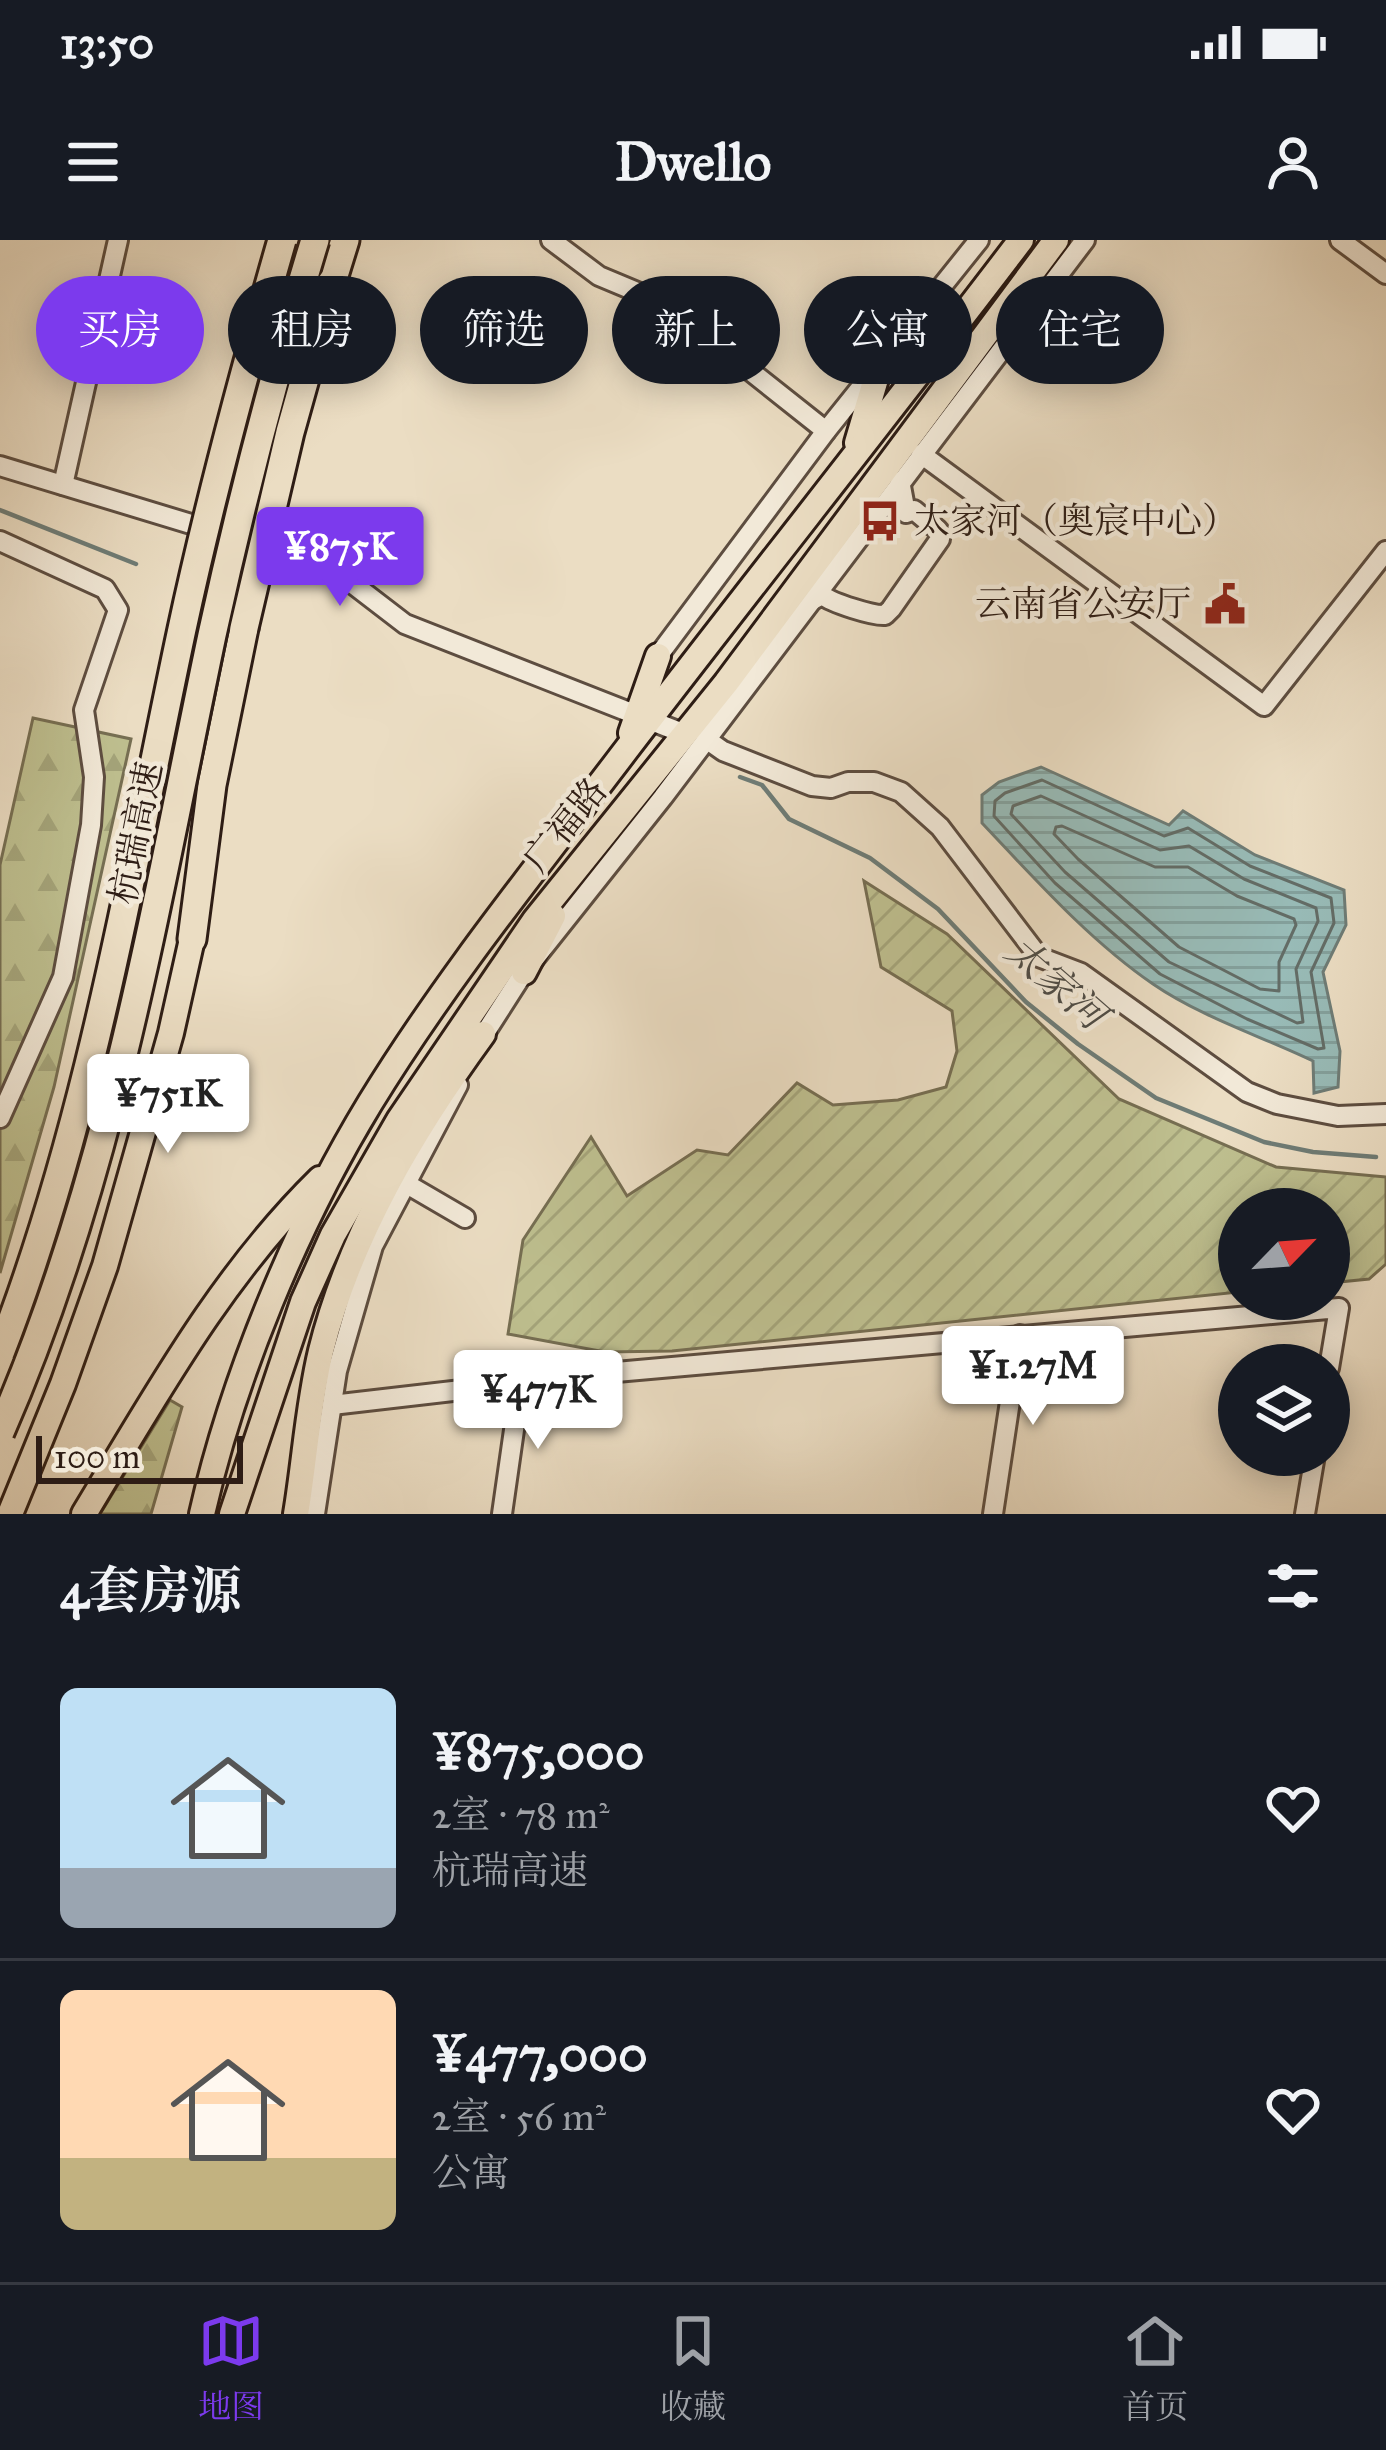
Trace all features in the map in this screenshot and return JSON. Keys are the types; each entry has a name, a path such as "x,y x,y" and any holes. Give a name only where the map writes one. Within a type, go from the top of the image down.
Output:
{"highway":[{"name":"杭瑞高速","path":"0,1353 38,1253 82,1103 201,544 282,240"},
{"name":"杭瑞高速","path":"0,1432 67,1263 102,1150 231,551 315,240"},
{"path":"192,939 212,784 244,628 290,432 345,240"}],"main road":[{"name":"广福路","path":"202,1514 262,1327 334,1165 422,1023 511,897 624,753 643,718 1022,240"},
{"name":"广福路","path":"232,1514 283,1354 333,1235 446,1047 566,881 695,737 726,683 1056,240"},
{"path":"853,457 874,384"},
{"path":"726,683 807,603"},
{"path":"643,718 658,656"},
{"path":"524,973 566,881"},
{"path":"10,1514 74,1354 125,1199 192,939"},
{"path":"296,1514 320,1356 359,1242 419,1127 482,1034"},
{"path":"83,1514 220,1293 334,1165"}],"street":[{"path":"63,485 118,240"},
{"path":"551,240 599,276 667,304 826,430"},
{"path":"950,276 979,240"},
{"path":"314,1514 346,1335 373,1246 482,1034 695,737 807,603 1085,240"},
{"path":"1340,240 1386,274"},
{"path":"658,656 864,384"},
{"path":"921,454 1264,706 1386,551"},
{"path":"0,466 316,562 405,624 812,786 874,782 901,793 940,827 1039,957 1081,974 1247,1093 1338,1116 1386,1114"},
{"path":"807,603 822,596 834,604 854,604 867,615 885,615 891,609 940,538 938,530 914,510 906,513 900,481"},
{"path":"0,541 105,589 118,610 84,710 94,777 92,825 63,977 0,1118"},
{"path":"405,1183 464,1218"},
{"path":"332,1405 521,1381 1339,1308 1333,1344"},
{"path":"993,1514 1020,1335"},
{"path":"502,1514 521,1381"},
{"path":"1305,1514 1311,1476"}],"green space":[{"path":"33,718 131,739 54,1087 0,1273 0,865"},
{"path":"864,881 947,934 1119,1099 1276,1167 1386,1177 1386,1264 1369,1279 1350,1281 1350,1188 1218,1188 1218,1294 672,1351 605,1352 508,1334 523,1240 591,1137 627,1196 697,1150 728,1155 797,1083 833,1105 898,1100 946,1087 957,1051 952,1011 881,967"},
{"path":"170,1400 182,1407 151,1514 100,1514"}],"water":[{"path":"1041,767 1169,825 1183,811 1255,855 1344,890 1346,925 1323,972 1340,1051 1338,1087 1314,1093 1313,1061 1191,1006 1130,967 1063,908 982,823 982,795 999,782"}],"waterway":[{"name":"太家河","path":"0,510 136,564"},
{"name":"太家河","path":"740,777 762,785 789,819 870,858 938,909 1026,1002 1156,1098 1264,1142 1376,1157"}],"place":[{"name":"太家河（奥宸中心）","path":"880,521"},
{"name":"云南省公安厅","path":"1225,604"}]}
